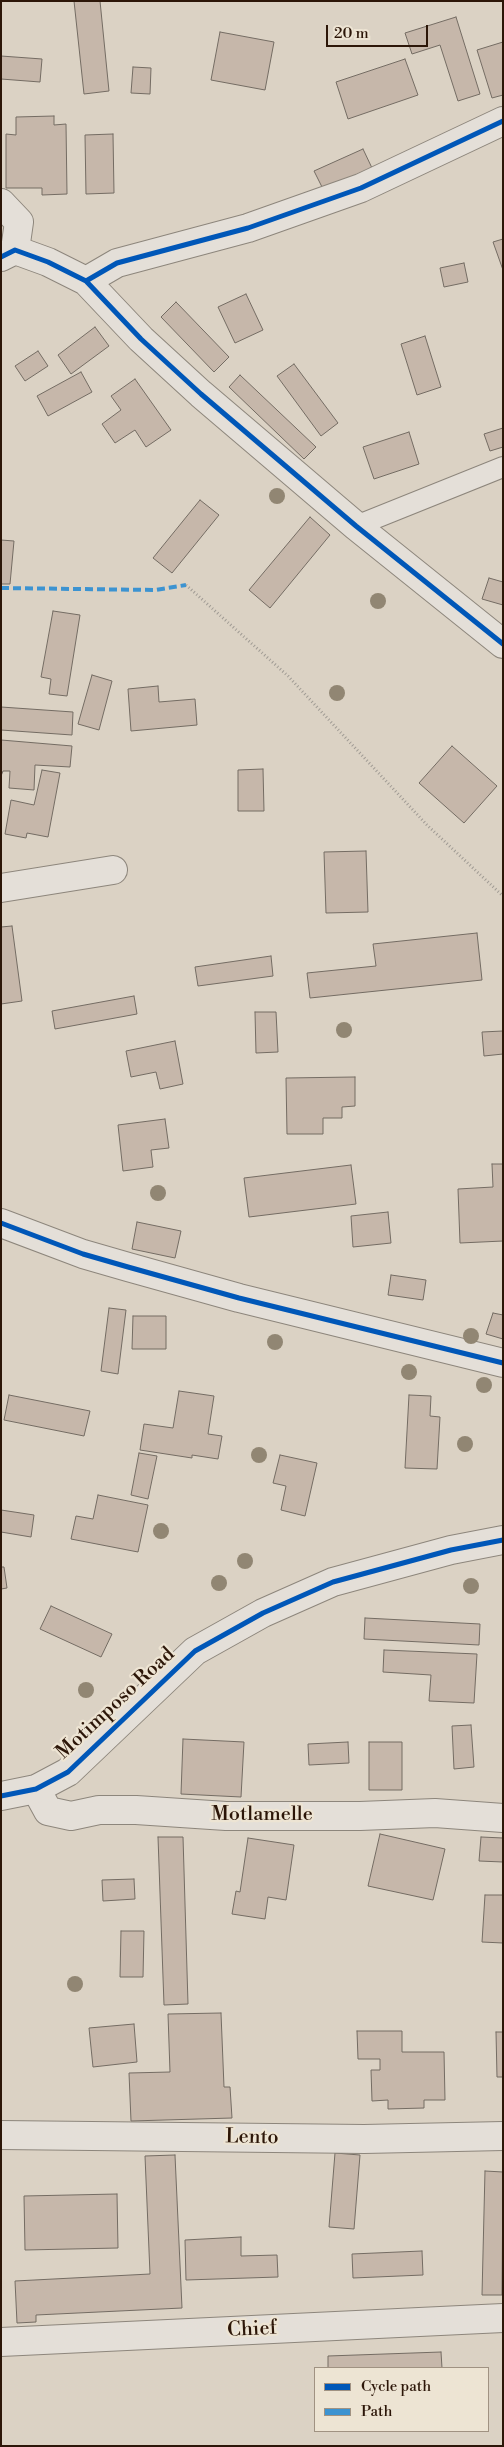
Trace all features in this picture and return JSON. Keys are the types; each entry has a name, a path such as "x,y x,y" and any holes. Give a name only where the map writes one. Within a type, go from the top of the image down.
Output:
{"street":[{"path":"86,281 117,263 248,228 361,188 503,121"},
{"path":"1,203 19,222 8,254 48,262 86,281 141,339 194,388 356,526 503,644"},
{"path":"1,888 113,870"},
{"path":"1,1223 83,1254 137,1270 239,1298 503,1363"},
{"name":"Motimposo Road","path":"1,1796 36,1789 68,1772 195,1651 263,1613 334,1582 451,1550 503,1540"},
{"name":"Motlamelle","path":"36,1789 48,1811 71,1816 100,1810 136,1810 226,1816 360,1816 435,1813 503,1818"},
{"name":"Lento","path":"1,2135 364,2140 503,2136"},
{"name":"Chief","path":"1,2342 503,2318"}],"lane":[{"path":"356,526 503,467"}],"path":[{"path":"186,585 288,676 427,825 503,896"}],"building":[{"path":"74,1 100,1 109,91 84,94"},
{"path":"456,17 480,94 458,101 440,45 412,54 405,33"},
{"path":"220,32 274,42 265,90 211,80"},
{"path":"503,42 503,95 492,98 477,50"},
{"path":"1,56 42,59 40,82 1,79"},
{"path":"405,59 418,95 348,119 336,82"},
{"path":"133,67 151,68 150,94 131,93"},
{"path":"54,116 54,125 66,124 67,194 42,195 42,188 6,188 6,134 16,135 16,117"},
{"path":"113,134 114,193 86,194 85,135"},
{"path":"363,149 372,168 323,189 314,171"},
{"path":"503,239 503,270 493,242"},
{"path":"464,263 468,282 444,287 440,268"},
{"path":"246,294 263,330 235,343 218,307"},
{"path":"176,302 229,357 214,372 161,317"},
{"path":"95,327 109,346 71,374 58,355"},
{"path":"425,336 441,387 417,395 401,344"},
{"path":"38,351 48,366 25,381 15,366"},
{"path":"294,364 338,423 321,436 277,376"},
{"path":"81,372 92,392 48,416 37,396"},
{"path":"240,375 316,447 304,459 229,387"},
{"path":"135,379 171,430 146,447 135,430 115,443 102,424 121,410 111,396"},
{"path":"503,428 503,447 490,451 484,434"},
{"path":"409,432 419,464 374,479 363,447"},
{"path":"200,500 219,515 172,573 153,558"},
{"path":"310,517 330,535 270,608 249,590"},
{"path":"1,540 14,541 10,584 1,584"},
{"path":"489,578 503,582 503,605 482,599"},
{"path":"53,611 80,615 67,696 49,694 51,679 41,677"},
{"path":"92,675 112,681 99,730 78,724"},
{"path":"158,686 159,702 195,699 197,725 131,731 128,689"},
{"path":"1,707 73,712 72,735 1,730"},
{"path":"1,740 72,746 70,767 35,765 34,790 9,788 10,771 3,771 1,776"},
{"path":"452,746 497,786 464,823 419,783"},
{"path":"263,769 264,811 238,811 238,770"},
{"path":"42,770 60,773 48,837 27,833 26,838 5,834 11,800 34,805"},
{"path":"366,851 368,912 326,913 324,852"},
{"path":"12,926 22,1001 1,1004 1,927"},
{"path":"477,933 482,980 310,998 307,973 376,966 373,944"},
{"path":"271,956 273,976 198,986 195,967"},
{"path":"134,996 137,1014 55,1029 52,1011"},
{"path":"255,1012 276,1012 278,1052 256,1053"},
{"path":"503,1031 503,1054 484,1056 482,1032"},
{"path":"175,1041 183,1084 160,1089 156,1072 131,1077 126,1051"},
{"path":"355,1077 355,1106 342,1107 342,1118 323,1118 323,1134 287,1134 286,1078"},
{"path":"165,1119 169,1148 151,1150 153,1167 123,1171 118,1125"},
{"path":"492,1164 503,1164 503,1241 460,1243 458,1189 493,1187"},
{"path":"351,1165 356,1204 249,1217 244,1178"},
{"path":"388,1212 391,1243 353,1247 351,1216"},
{"path":"137,1222 181,1231 175,1258 132,1249"},
{"path":"391,1275 426,1280 423,1300 388,1295"},
{"path":"109,1308 126,1310 118,1374 101,1371"},
{"path":"493,1313 503,1315 503,1339 486,1334"},
{"path":"133,1316 166,1316 166,1349 132,1349"},
{"path":"179,1391 214,1396 208,1434 222,1436 218,1459 192,1455 192,1458 140,1450 144,1424 173,1428"},
{"path":"9,1395 90,1411 84,1436 4,1420"},
{"path":"409,1395 431,1396 430,1416 440,1417 437,1469 405,1468"},
{"path":"139,1453 157,1456 148,1499 131,1495"},
{"path":"280,1455 317,1463 305,1516 281,1510 286,1486 273,1483"},
{"path":"98,1495 148,1505 138,1552 71,1539 76,1516 93,1519"},
{"path":"1,1510 34,1515 31,1537 1,1532"},
{"path":"1,1567 4,1567 7,1588 1,1589"},
{"path":"51,1606 112,1634 101,1657 40,1629"},
{"path":"365,1618 480,1624 479,1645 364,1639"},
{"path":"384,1650 477,1654 474,1703 429,1701 431,1675 383,1672"},
{"path":"471,1725 474,1767 454,1769 452,1726"},
{"path":"183,1739 244,1742 241,1797 181,1794"},
{"path":"348,1742 349,1763 309,1765 308,1744"},
{"path":"369,1742 402,1742 402,1790 369,1790"},
{"path":"380,1834 445,1849 433,1900 368,1886"},
{"path":"158,1837 183,1837 188,2004 164,2005"},
{"path":"481,1837 503,1838 503,1862 479,1861"},
{"path":"248,1838 294,1845 286,1900 268,1897 265,1919 232,1914 236,1891 240,1892"},
{"path":"134,1879 135,1899 103,1901 102,1880"},
{"path":"485,1895 503,1895 503,1943 482,1942"},
{"path":"121,1931 144,1931 143,1977 120,1977"},
{"path":"221,2013 224,2087 230,2087 232,2118 131,2121 129,2073 170,2072 168,2014"},
{"path":"134,2024 137,2062 93,2067 89,2028"},
{"path":"357,2031 402,2031 402,2052 444,2052 445,2100 424,2100 424,2108 388,2109 388,2100 372,2101 371,2070 380,2070 380,2059 358,2059"},
{"path":"496,2032 503,2032 503,2077 497,2077"},
{"path":"335,2153 360,2155 354,2229 329,2227"},
{"path":"175,2155 182,2308 36,2315 36,2322 17,2323 15,2281 150,2274 145,2156"},
{"path":"485,2171 503,2172 502,2295 482,2295"},
{"path":"117,2194 118,2248 25,2250 24,2196"},
{"path":"241,2237 241,2256 277,2255 278,2277 186,2280 185,2240"},
{"path":"422,2251 423,2275 353,2278 352,2254"},
{"path":"441,2352 442,2367 328,2367 328,2356"}],"marked path":[{"path":"1,588 155,590 186,585"}],"cycle path":[{"path":"1,257 15,250 48,262 86,281 117,263 248,228 361,188 503,121"},
{"path":"86,281 141,339 201,394 356,526 503,644"},
{"path":"1,1223 83,1254 239,1298 503,1363"},
{"path":"1,1796 36,1789 68,1772 195,1651 263,1613 333,1582 451,1550 503,1540"}]}
